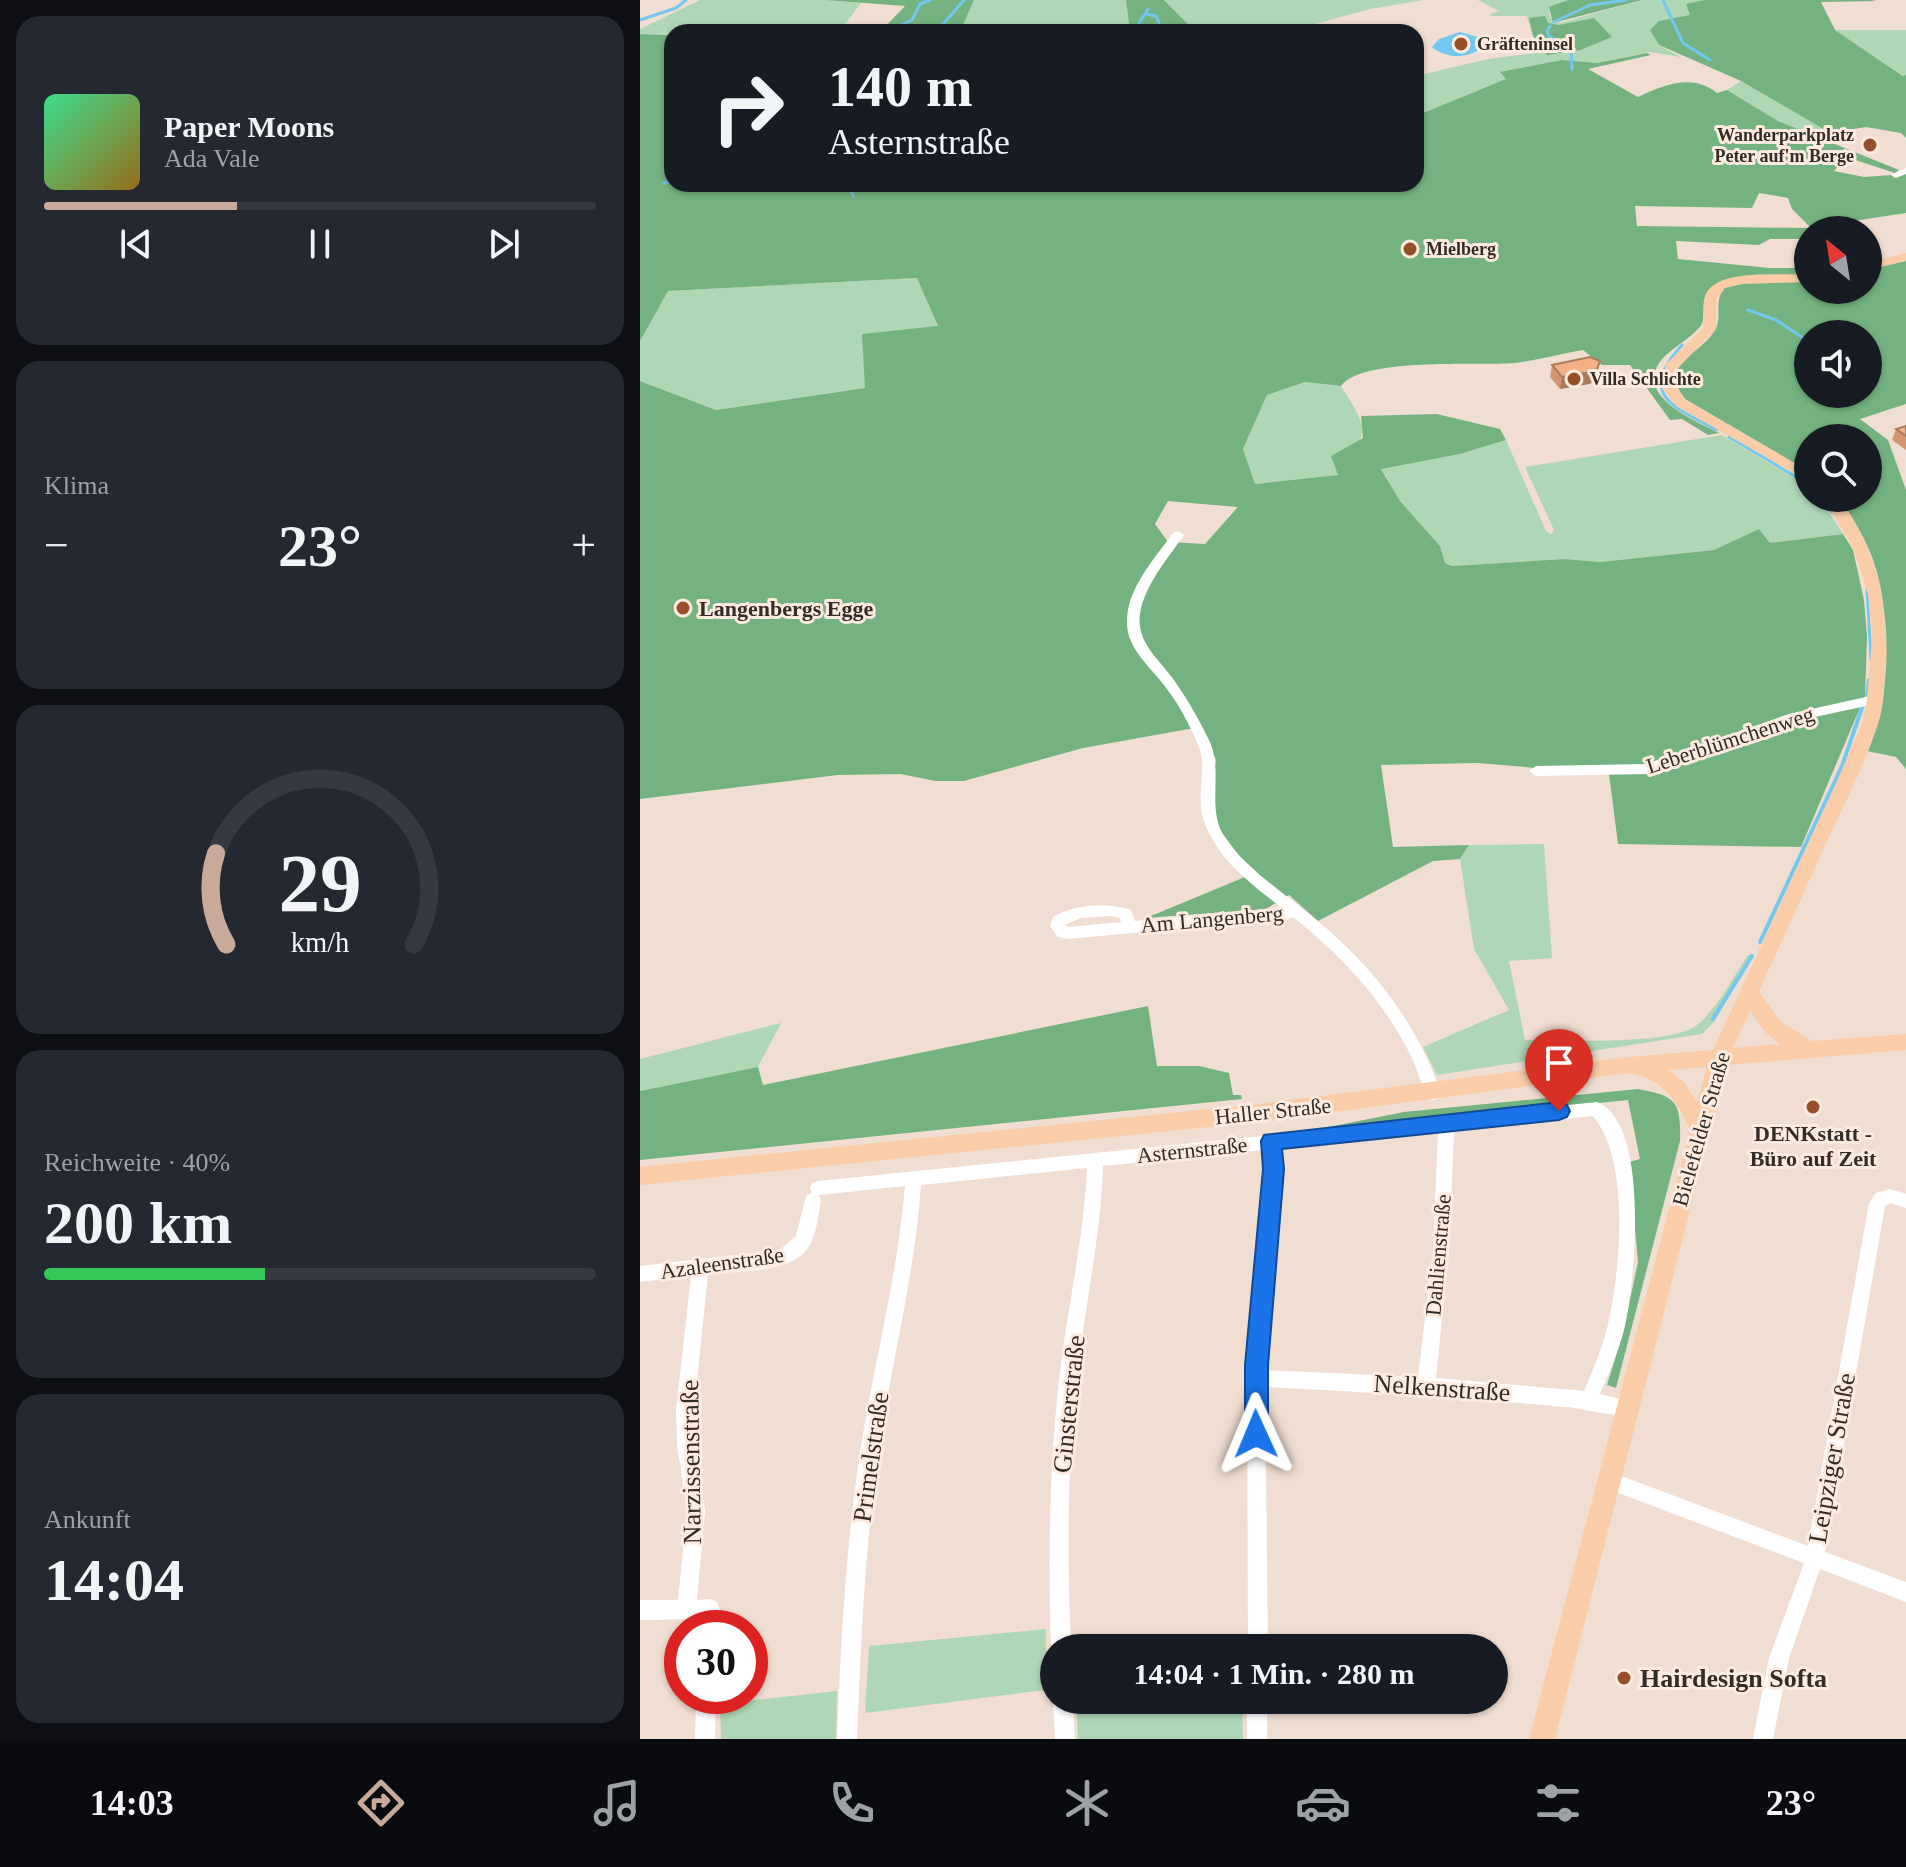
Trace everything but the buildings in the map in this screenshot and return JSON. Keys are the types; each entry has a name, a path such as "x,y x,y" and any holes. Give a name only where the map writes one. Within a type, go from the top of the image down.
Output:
{"main road":[{"path":"1882,263 1906,257"},
{"path":"1794,278 1738,280 1720,286 1711,299 1709,329 1671,367 1668,385 1681,403 1794,469"},
{"name":"Bielefelder Straße","path":"1542,1739 1719,1058 1870,723 1880,639 1876,594 1862,550 1842,512"},
{"path":"1750,992 1760,1014 1772,1028 1793,1043 1812,1049"},
{"name":"Haller Straße","path":"640,1176 1433,1093 1629,1065 1906,1042"},
{"path":"1629,1065 1645,1068 1673,1083 1690,1105 1699,1127"}],"street":[{"name":"Am Langenberg","path":"1178,535 1142,593 1133,629 1143,649 1174,689 1209,752 1208,818 1236,859 1337,946 1398,1020 1411,1038 1433,1093"},
{"name":"Leberblümchenweg","path":"1536,771 1647,769 1794,717 1875,700"},
{"name":"Am Langenberg","path":"1129,927 1281,916 1295,911"},
{"name":"Asternstraße","path":"816,1194 914,1177 1597,1109 1610,1119 1622,1162 1627,1202 1628,1260 1615,1330 1589,1400"},
{"name":"Dahlienstraße","path":"1426,1386 1441,1251 1446,1125"},
{"path":"1258,1634 1256,1378 1273,1169 1271,1141"},
{"name":"Ginsterstraße","path":"1061,1634 1058,1522 1064,1432 1068,1377 1095,1207 1095,1160"},
{"name":"Primelstraße","path":"847,1739 851,1624 864,1492 912,1223 914,1177"},
{"name":"Azaleenstraße","path":"640,1274 782,1258 794,1253 802,1246 806,1236 816,1194"},
{"name":"Leipziger Straße","path":"1763,1739 1779,1658 1815,1558 1877,1203 1890,1196 1906,1201"},
{"name":"Narzissenstraße","path":"687,1608 696,1511 686,1444 685,1410 700,1267"},
{"name":"Nelkenstraße","path":"1256,1378 1426,1386 1589,1400 1626,1408"},
{"path":"1608,1480 1906,1592"},
{"path":"640,1610 710,1610"},
{"path":"705,1739 706,1714"},
{"path":"1064,1714 1065,1739"},
{"path":"1257,1714 1257,1739"}],"green space":[{"path":"700,0 861,3 845,24 664,24 664,34 640,34 640,29"},
{"path":"824,0 974,0 963,24 888,24 905,6"},
{"path":"974,0 1126,0 1129,24 962,24"},
{"path":"1126,0 1164,0 1188,24 1129,24"},
{"path":"1164,0 1424,0 1370,9 1315,24 1188,24"},
{"path":"1478,0 1568,0 1549,8 1550,17 1560,23 1642,0 1772,0 1659,45 1681,57 1650,52 1597,63 1562,60 1501,72 1507,79 1424,114 1424,74 1488,59 1543,52 1533,36 1527,16 1490,14 1499,11"},
{"path":"1568,0 1642,0 1553,23 1549,7"},
{"path":"1705,0 1877,1 1821,2 1835,30 1903,76 1906,75 1906,138 1901,133 1866,127 1830,133 1741,81 1659,45 1650,30 1659,21 1690,15 1686,4"},
{"path":"1545,16 1548,23 1559,25 1594,18 1612,37 1580,50 1547,55 1533,36 1529,18"},
{"path":"1835,30 1906,30 1906,75 1904,76"},
{"path":"640,34 664,35 664,192 1424,192 1424,113 1506,79 1500,72 1562,60 1597,63 1647,53 1651,55 1588,69 1638,97 1658,88 1688,82 1717,93 1727,90 1778,121 1899,170 1895,173 1846,157 1834,171 1864,177 1891,175 1895,178 1906,173 1906,213 1882,217 1799,216 1788,198 1759,193 1752,208 1635,206 1637,226 1794,228 1794,239 1770,239 1759,245 1676,241 1678,259 1794,268 1794,276 1738,279 1714,286 1706,296 1702,324 1664,357 1655,370 1654,383 1669,404 1719,433 1708,435 1682,419 1670,420 1630,365 1602,365 1583,350 1515,363 1395,367 1353,377 1341,386 1305,382 1267,395 1243,449 1255,484 1338,475 1331,456 1363,438 1361,416 1437,414 1500,429 1506,440 1460,454 1381,469 1400,501 1440,546 1445,563 1452,566 1564,559 1600,562 1714,550 1759,529 1770,543 1843,534 1853,550 1864,600 1867,637 1865,696 1801,847 1618,844 1609,774 1477,763 1381,765 1393,847 1469,845 1460,859 1433,861 1318,921 1289,895 1266,909 1146,918 1257,872 1240,857 1217,826 1211,801 1216,760 1200,727 1083,748 964,781 935,781 901,774 838,775 640,799 640,381 716,410 865,388 862,334 938,326 917,278 668,291 640,341","holes":["1168,501 1237,508 1205,544 1168,542 1155,524"]},
{"path":"1741,81 1830,133 1811,135 1778,121 1727,90"},
{"path":"1906,261 1906,404 1860,419 1867,424 1794,424 1794,463 1685,399 1678,387 1678,368 1715,330 1724,288 1743,283 1794,281 1794,304 1882,304 1882,266"},
{"path":"918,278 938,327 865,388 716,410 640,381 640,341 667,291"},
{"path":"1305,382 1341,386 1361,423 1360,439 1338,475 1255,484 1243,449 1267,395"},
{"path":"1722,435 1794,478 1794,512 1829,512 1843,534 1770,543 1759,529 1714,550 1600,562 1564,559 1452,566 1445,563 1440,546 1400,501 1381,468 1460,454 1506,440 1546,531 1551,534 1554,530 1525,467"},
{"path":"1882,436 1888,440 1906,490 1906,769 1896,757 1867,751 1879,682 1884,620 1881,590 1873,560 1847,512 1882,512"},
{"path":"1544,844 1552,958 1509,961 1525,1040 1640,1039 1683,1032 1705,1018 1748,955 1752,955 1714,1022 1702,1034 1437,1075 1423,1047 1509,1010 1474,949 1460,859 1469,845"},
{"path":"1148,1006 1157,1066 1199,1066 1229,1073 1233,1095 1241,1095 1242,1099 640,1160 640,1091 758,1067 763,1085"},
{"path":"781,1023 758,1067 640,1091 640,1059"},
{"path":"1638,1089 1669,1098 1674,1103 1679,1117 1680,1141 1616,1388 1607,1385 1623,1333 1638,1262 1629,1162 1640,1159 1628,1100 1298,1133 1404,1112"},
{"path":"1046,1629 1046,1634 1040,1634 1040,1691 865,1713 869,1646"},
{"path":"837,1691 836,1739 721,1739 720,1714 768,1714 768,1699"},
{"path":"1077,1714 1242,1714 1243,1739 1078,1739"}],"water":[{"path":"1460,32 1482,38 1482,48 1457,56 1444,54 1432,47 1439,39"}],"waterway":[{"path":"640,20 676,8 686,0"},
{"path":"903,24 912,20 920,4 930,0"},
{"path":"943,24 964,0"},
{"path":"1554,22 1590,5 1626,0"},
{"path":"1663,0 1683,43 1710,60"},
{"path":"1139,23 1148,9"},
{"path":"1146,14 1156,16 1159,23"},
{"path":"1550,26 1547,31 1549,36 1569,49"},
{"path":"1571,52 1572,69"},
{"path":"852,192 853,196"},
{"path":"1748,310 1776,320 1794,332"},
{"path":"1682,345 1662,376 1661,388 1674,406 1717,430"},
{"path":"1729,437 1794,476"},
{"path":"1867,589 1871,660"},
{"path":"1867,696 1869,680"},
{"path":"1760,942 1842,766 1863,705"},
{"path":"1713,1019 1752,956"}],"place":[{"name":"Gräfteninsel","path":"1461,44"},
{"name":"Wanderparkplatz Peter auf'm Berge","path":"1870,145"},
{"name":"Mielberg","path":"1410,249"},
{"name":"Villa Schlichte","path":"1574,379"},
{"name":"Langenbergs Egge","path":"683,608"},
{"name":"DENKstatt - Büro auf Zeit","path":"1813,1107"},
{"name":"Hairdesign Softa","path":"1624,1678"}],"route":[{"path":"1256,1434 1256,1365 1273,1169 1271,1141 1559,1111"}]}
